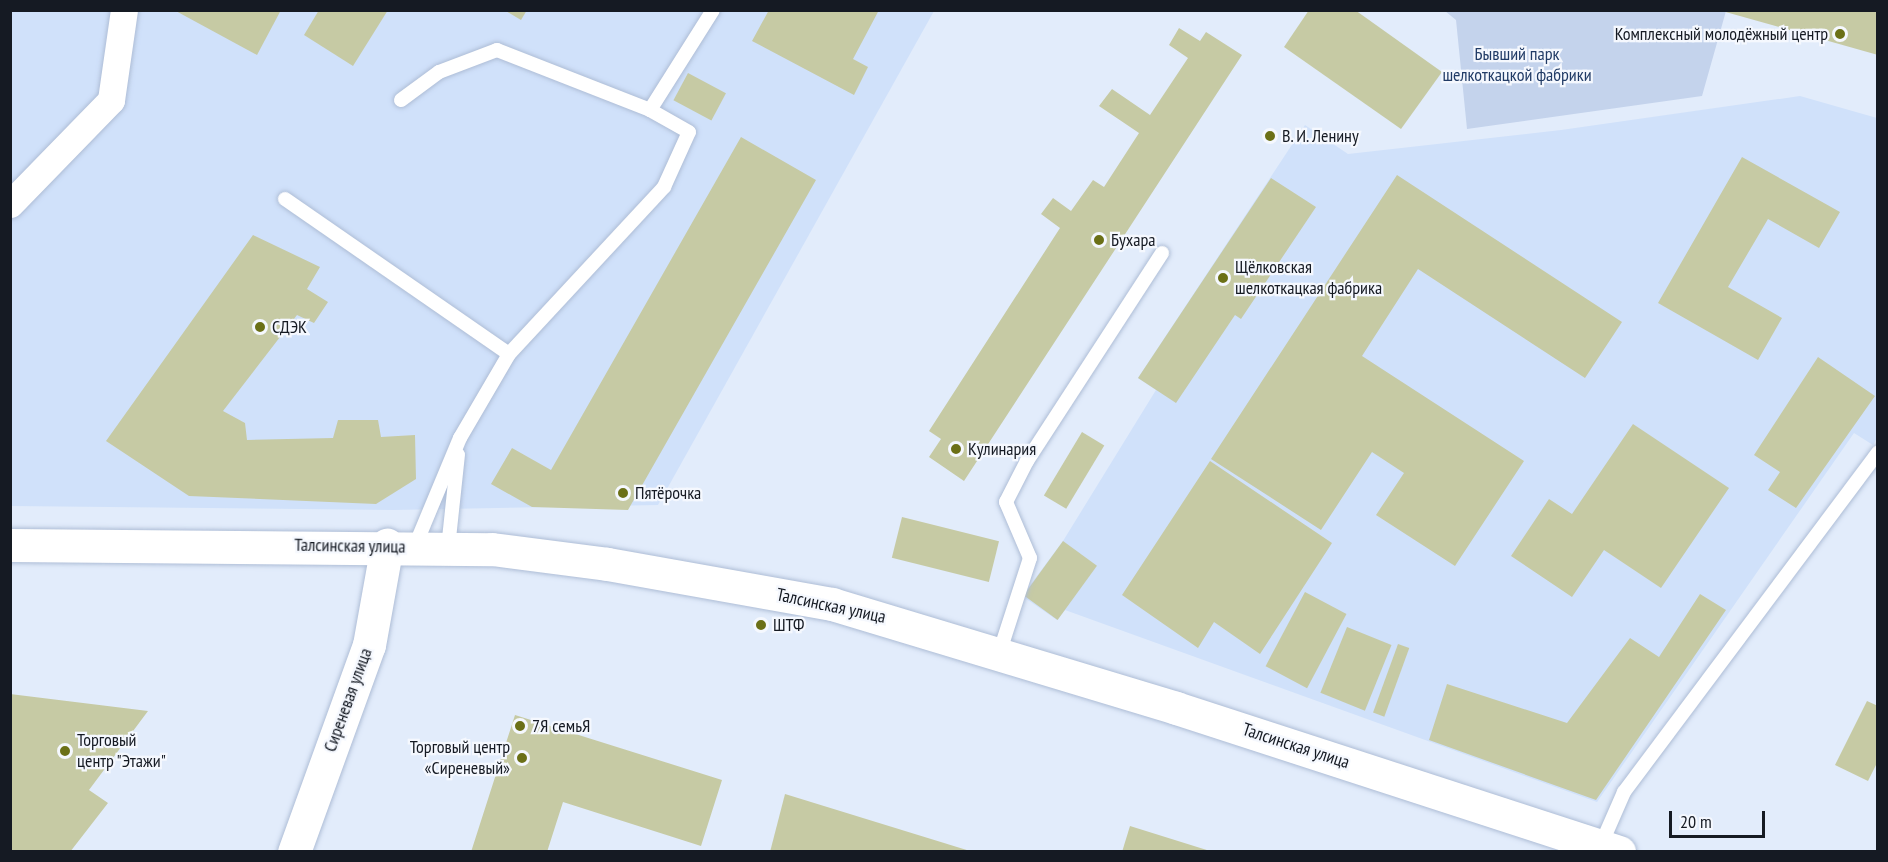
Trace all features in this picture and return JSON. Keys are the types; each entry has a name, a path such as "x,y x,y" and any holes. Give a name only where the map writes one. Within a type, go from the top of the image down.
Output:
{"main road":[{"name":"Талсинская улица","path":"10,545 401,546 492,549 607,564 832,604 999,654 1606,849"},
{"name":"Сиреневая улица","path":"294,852 369,645 401,546"}],"street":[{"path":"10,204 111,100 124,10"}],"lane":[{"path":"650,110 712,10"},
{"path":"401,100 439,72 497,50 650,110 689,132 664,187 509,354 401,546"},
{"path":"285,199 509,354"},
{"path":"999,654 1030,558 1006,502 1027,461 1162,253"},
{"path":"448,548 460,438"},
{"path":"1606,849 1624,792 1878,452"}],"shaded area":[{"path":"11,11 934,11 658,505 393,510 11,506"},
{"path":"1800,96 1877,118 1877,438 1873,445 1854,433 1597,802 1065,610 1057,620 1022,596 1063,541 1156,390 1138,378 1305,125 1348,154 1561,130"}],"green space":[{"name":"Бывший парк шелкоткацкой фабрики","path":"1445,11 1726,11 1702,96 1467,129 1456,20"}],"building":[{"path":"174,10 281,10 257,55"},
{"path":"319,10 388,10 353,66 304,35"},
{"path":"504,10 527,10 521,20"},
{"path":"769,10 879,10 853,59 868,67 854,95 752,41"},
{"path":"1309,10 1355,10 1442,72 1401,129 1284,47"},
{"name":"Комплексный молодёжный центр","path":"1723,10 1878,10 1878,55 1722,11"},
{"path":"1179,28 1200,41 1206,32 1242,55 964,481 929,457 941,439 929,431 1060,228 1041,214 1053,198 1071,211 1093,180 1104,187 1139,133 1099,106 1112,89 1150,115 1188,58 1169,45"},
{"path":"688,73 726,93 711,121 673,100"},
{"path":"741,137 816,180 628,510 532,507 491,484 512,448 551,470"},
{"path":"1742,157 1840,212 1819,248 1768,219 1728,287 1782,318 1758,360 1658,303"},
{"path":"1397,175 1622,322 1585,378 1418,269 1362,356 1524,461 1455,566 1376,515 1404,473 1372,452 1321,530 1211,459"},
{"path":"1271,178 1316,207 1241,319 1235,315 1176,403 1138,378"},
{"path":"253,235 320,267 307,289 328,302 314,323 297,315 223,411 245,423 247,440 333,438 338,420 378,420 381,437 415,435 416,479 376,504 189,496 106,441"},
{"path":"1818,357 1875,396 1796,508 1768,490 1780,472 1754,455"},
{"path":"1633,424 1729,488 1661,588 1604,550 1572,597 1511,556 1549,499 1572,514"},
{"path":"1082,432 1104,445 1066,509 1044,495"},
{"path":"1210,461 1332,543 1260,654 1214,622 1198,648 1122,595"},
{"path":"902,517 999,541 989,582 892,558"},
{"path":"1063,541 1097,566 1058,620 1024,595"},
{"path":"1305,592 1346,614 1307,688 1266,666"},
{"path":"1700,594 1726,610 1596,800 1429,740 1447,684 1567,723 1630,638 1659,657"},
{"path":"1347,627 1392,645 1365,711 1320,693"},
{"path":"1398,644 1409,648 1384,717 1373,713"},
{"name":"Торговый центр \"Этажи\"","path":"10,694 148,711 89,790 108,803 70,852 10,852"},
{"path":"1867,701 1878,706 1878,761 1868,781 1835,765"},
{"path":"515,715 722,780 701,846 563,802 547,852 471,852"},
{"path":"785,794 970,851 970,852 770,852"},
{"path":"1130,826 1210,851 1210,852 1122,852"}],"place":[{"name":"Комплексный молодёжный центр","path":"1840,34"},
{"name":"В. И. Ленину","path":"1270,136"},
{"name":"Бухара","path":"1099,240"},
{"name":"Щёлковская шелкоткацкая фабрика","path":"1223,278"},
{"name":"СДЭК","path":"260,327"},
{"name":"Кулинария","path":"956,449"},
{"name":"Пятёрочка","path":"623,493"},
{"name":"ШТФ","path":"761,625"},
{"name":"7Я семьЯ","path":"520,726"},
{"name":"Торговый центр \"Этажи\"","path":"65,751"},
{"name":"Торговый центр «Сиреневый»","path":"522,758"}]}
